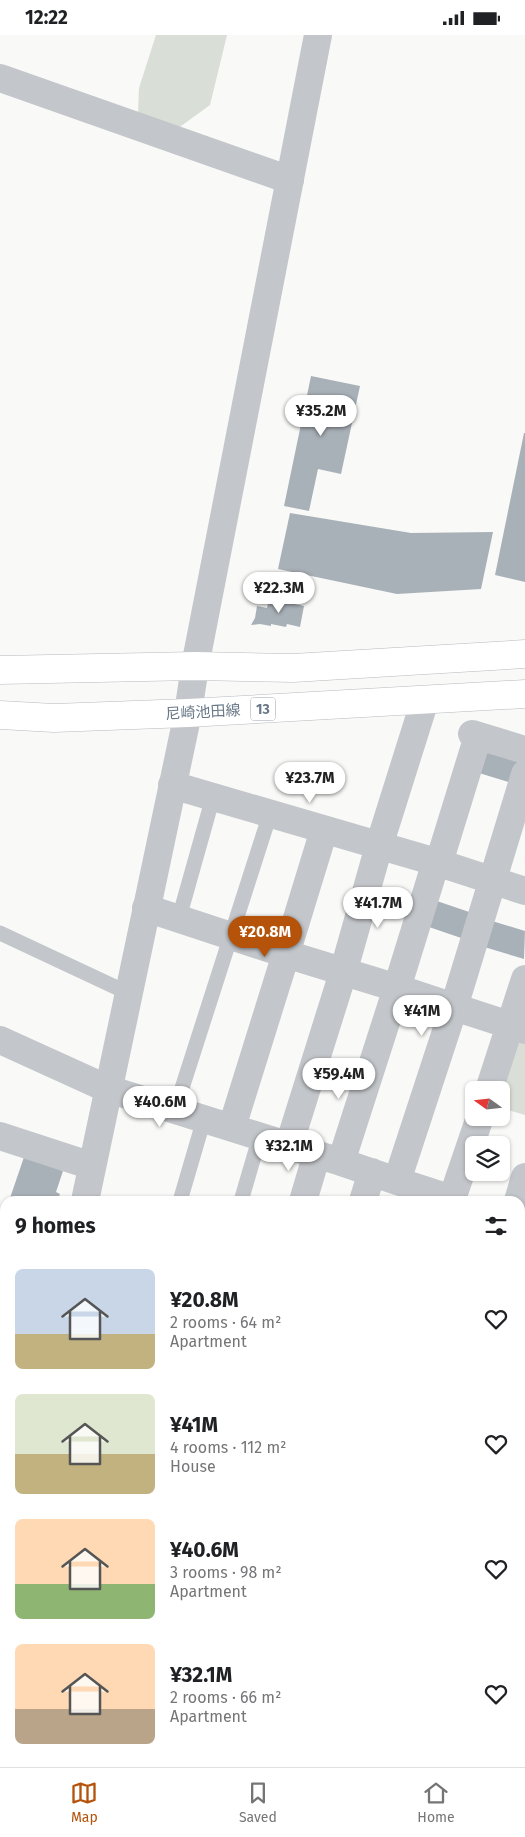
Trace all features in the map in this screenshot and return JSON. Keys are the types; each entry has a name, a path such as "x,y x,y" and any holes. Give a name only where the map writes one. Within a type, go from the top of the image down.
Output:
{"main road":[{"path":"0,670 195,666 293,668 525,654"},
{"name":"尼崎池田線","path":"0,715 54,717 188,713 525,694"}],"street":[{"path":"86,1196 188,713 195,666 318,35"},
{"path":"0,78 290,180"},
{"path":"289,1145 343,973 379,846 425,701"},
{"path":"306,1196 329,1158 397,988 436,862 441,856 475,735 525,749"},
{"path":"368,1196 385,1177 454,1007 525,774"},
{"path":"172,785 436,862 525,891"},
{"path":"232,1127 324,830"},
{"path":"146,908 518,1028"},
{"path":"493,1081 518,1028 525,979"},
{"path":"0,1040 108,1089 329,1158 436,1196"},
{"path":"442,1196 476,1126"},
{"path":"0,1136 92,1166"},
{"path":"519,1196 525,1177"}],"lane":[{"path":"179,918 213,797"},
{"path":"175,1110 270,814"},
{"path":"0,933 128,993"},
{"path":"181,1196 204,1119"},
{"path":"242,1196 260,1136"}],"shaded area":[{"path":"156,35 227,35 210,105 177,129 138,115 139,88"},
{"path":"513,1032 525,1035 525,1115 510,1111 510,1081 503,1081"}],"building":[{"path":"311,376 360,386 341,474 318,469 309,511 284,506"},
{"path":"525,433 525,582 495,575"},
{"path":"290,513 411,533 493,532 481,589 397,594 278,569"},
{"path":"269,599 304,606 300,627 287,624 286,627 271,624 271,626 251,625 255,618 257,606 267,608"},
{"path":"486,749 522,759 515,784 479,773"},
{"path":"434,900 475,914 467,940 426,926"},
{"path":"489,920 525,931 524,959 481,946"},
{"path":"24,1157 63,1171 56,1192 60,1194 59,1196 11,1196"}]}
